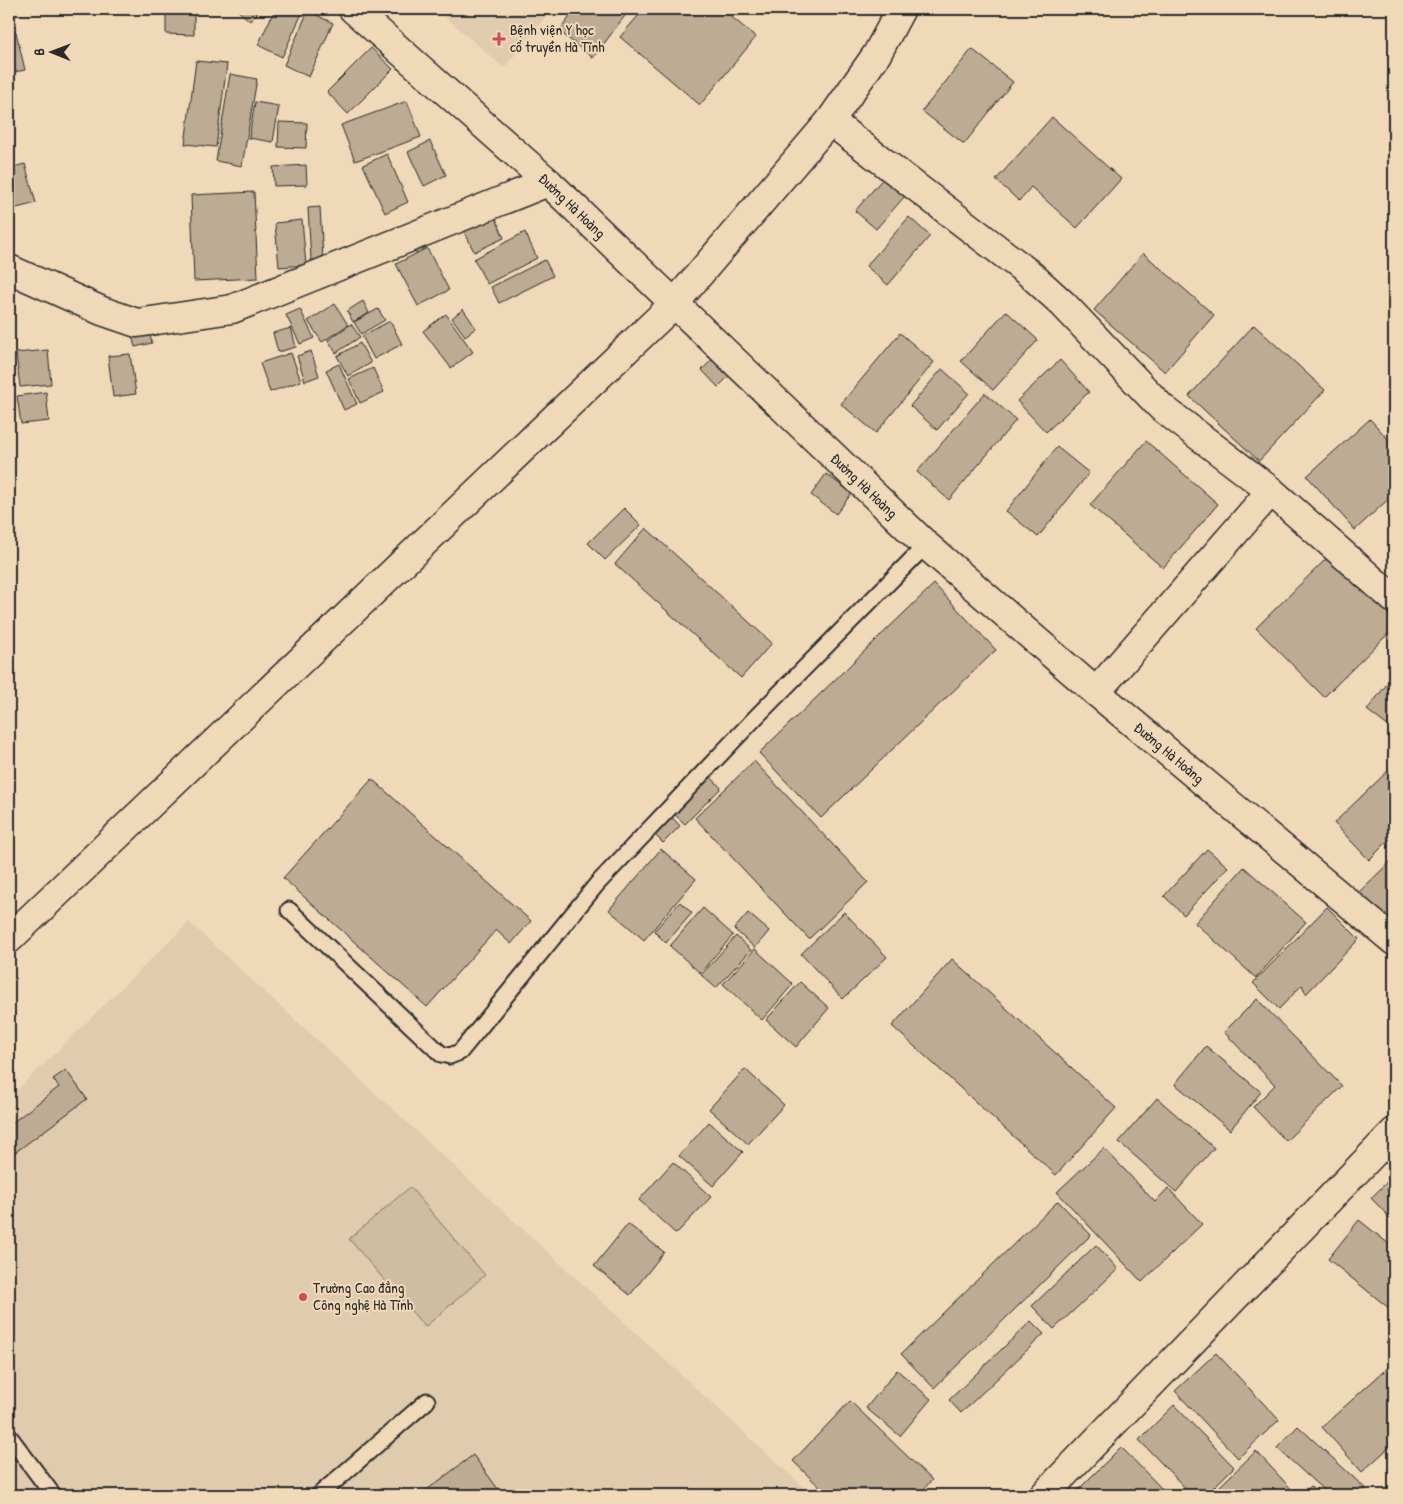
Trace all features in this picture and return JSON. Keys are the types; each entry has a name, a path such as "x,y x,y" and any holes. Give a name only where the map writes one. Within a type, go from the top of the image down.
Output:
{"street":[{"name":"Đường Hà Hoàng","path":"353,9 548,182 926,545 1096,692 1394,941"},
{"path":"9,939 674,304 830,121 877,54 902,9"},
{"path":"830,121 1030,274 1063,304 1161,407 1271,491 1394,598"},
{"path":"9,269 102,311 137,323 232,309 548,182"},
{"path":"1096,692 1271,491"},
{"path":"1044,1495 1394,1132"}],"lane":[{"path":"289,910 440,1054 450,1056 460,1052 597,884 758,715 926,545"},
{"path":"319,1495 427,1401"},
{"path":"9,1436 53,1495"}],"shaded area":[{"name":"Bệnh viện Y học cổ truyền Hà Tĩnh","path":"436,9 552,9 504,68"},
{"name":"Trường Cao đẳng Công nghệ Hà Tĩnh","path":"189,922 812,1495 9,1495 9,1098"},
{"path":"410,1187 485,1275 425,1327 349,1239"}],"building":[{"path":"166,9 194,9 194,35 166,34"},
{"path":"236,9 261,9 250,21"},
{"path":"275,9 304,9 282,57 258,45"},
{"path":"576,9 630,9 593,58 559,31"},
{"path":"644,9 722,9 756,37 700,105 620,37"},
{"path":"308,11 333,23 309,77 284,65"},
{"path":"16,32 25,70 9,73 9,34"},
{"path":"371,48 393,69 348,114 327,92"},
{"path":"972,49 1013,82 964,144 922,111"},
{"path":"196,61 227,64 216,147 185,144"},
{"path":"230,74 257,79 242,166 216,161"},
{"path":"407,101 421,137 355,161 341,125"},
{"path":"255,102 279,106 273,142 249,138"},
{"path":"1052,117 1121,179 1077,228 1031,187 1019,201 996,180"},
{"path":"279,122 307,123 306,148 278,147"},
{"path":"430,141 446,175 424,186 408,152"},
{"path":"387,154 408,202 385,213 363,165"},
{"path":"25,164 36,203 9,210 9,168"},
{"path":"306,165 307,185 274,186 273,167"},
{"path":"891,169 912,188 876,229 855,211"},
{"path":"254,192 258,278 194,281 191,195"},
{"path":"320,207 323,259 311,260 308,208"},
{"path":"495,216 504,238 474,252 464,230"},
{"path":"909,217 930,236 888,285 866,266"},
{"path":"302,220 306,265 279,267 275,223"},
{"path":"525,232 537,258 487,284 474,259"},
{"path":"427,248 449,290 418,306 396,264"},
{"path":"1143,253 1214,315 1165,372 1094,310"},
{"path":"545,260 553,276 499,303 491,287"},
{"path":"363,301 369,313 353,322 347,311"},
{"path":"335,304 348,325 322,342 308,321"},
{"path":"300,309 314,338 300,344 286,315"},
{"path":"378,309 385,320 361,334 354,322"},
{"path":"463,309 476,328 465,336 452,318"},
{"path":"1006,311 1038,340 993,390 961,361"},
{"path":"446,314 473,352 451,368 423,331"},
{"path":"390,321 402,344 374,359 362,336"},
{"path":"351,324 360,337 336,353 328,340"},
{"path":"1254,325 1325,390 1259,461 1189,396"},
{"path":"148,327 152,343 135,347 131,332"},
{"path":"291,328 296,347 278,352 273,333"},
{"path":"900,333 934,362 876,433 841,404"},
{"path":"360,343 371,363 348,376 337,356"},
{"path":"48,350 51,384 20,387 16,353"},
{"path":"721,350 738,367 718,387 702,370"},
{"path":"311,351 319,376 305,381 297,356"},
{"path":"291,353 301,381 270,392 260,363"},
{"path":"130,354 136,394 113,397 108,356"},
{"path":"1060,360 1089,392 1046,432 1017,401"},
{"path":"339,364 357,404 344,410 326,370"},
{"path":"373,368 384,392 360,403 349,379"},
{"path":"942,369 969,393 937,430 910,406"},
{"path":"46,392 49,421 21,424 17,396"},
{"path":"985,393 1016,420 949,500 917,472"},
{"path":"1370,419 1394,446 1394,494 1355,530 1307,476"},
{"path":"1146,441 1218,504 1163,568 1090,505"},
{"path":"1057,447 1089,473 1038,537 1006,511"},
{"path":"826,474 852,493 836,514 811,495"},
{"path":"624,508 641,525 605,560 588,543"},
{"path":"646,528 772,643 741,678 615,564"},
{"path":"1331,554 1394,619 1394,628 1324,697 1256,628"},
{"path":"934,584 996,650 821,818 759,753"},
{"path":"1394,675 1394,721 1389,727 1367,710"},
{"path":"754,761 868,882 809,939 695,818"},
{"path":"1394,765 1394,835 1369,860 1334,823"},
{"path":"709,775 721,788 685,824 672,812"},
{"path":"372,779 531,921 511,944 496,930 427,1007 283,878"},
{"path":"669,814 680,826 663,843 651,831"},
{"path":"661,849 696,879 644,940 609,910"},
{"path":"1207,849 1228,867 1184,915 1164,896"},
{"path":"1394,858 1394,926 1391,929 1358,893"},
{"path":"1244,867 1306,922 1256,978 1195,923"},
{"path":"680,902 692,913 666,943 654,931"},
{"path":"1327,907 1359,939 1306,994 1302,985 1279,1009 1253,983"},
{"path":"703,908 733,935 700,973 670,946"},
{"path":"844,912 887,957 843,999 801,954"},
{"path":"748,913 769,931 755,948 734,929"},
{"path":"736,936 751,950 716,988 701,975"},
{"path":"755,949 793,984 762,1020 723,984"},
{"path":"952,959 1116,1108 1056,1175 892,1026"},
{"path":"800,982 829,1008 796,1047 766,1020"},
{"path":"1257,999 1342,1086 1286,1141 1253,1107 1275,1085 1224,1032"},
{"path":"1206,1046 1261,1092 1230,1130 1175,1084"},
{"path":"745,1069 784,1105 748,1144 709,1109"},
{"path":"66,1070 87,1099 9,1157 9,1125 59,1087 53,1079"},
{"path":"1157,1098 1214,1148 1176,1192 1119,1142"},
{"path":"709,1122 743,1152 713,1186 679,1156"},
{"path":"1104,1148 1155,1202 1168,1188 1202,1224 1142,1282 1057,1192"},
{"path":"673,1162 711,1197 676,1234 639,1200"},
{"path":"1394,1175 1394,1222 1371,1198"},
{"path":"1058,1201 1091,1235 934,1388 901,1354"},
{"path":"1359,1220 1394,1248 1394,1304 1390,1309 1328,1259"},
{"path":"628,1224 664,1252 630,1295 594,1266"},
{"path":"1096,1245 1118,1269 1054,1329 1032,1306"},
{"path":"1031,1321 1044,1334 961,1413 949,1400"},
{"path":"1394,1335 1394,1351 1386,1342"},
{"path":"1216,1353 1279,1420 1238,1458 1175,1391"},
{"path":"1394,1362 1394,1443 1362,1472 1322,1427"},
{"path":"897,1370 931,1399 900,1436 866,1408"},
{"path":"850,1401 932,1480 918,1495 828,1495 793,1461"},
{"path":"1174,1405 1234,1467 1206,1495 1192,1495 1139,1440"},
{"path":"1298,1426 1366,1489 1360,1495 1329,1495 1277,1448"},
{"path":"1121,1447 1168,1495 1073,1495"},
{"path":"1256,1451 1294,1492 1290,1495 1223,1495 1217,1489"},
{"path":"473,1455 501,1493 498,1495 420,1495"},
{"path":"1311,1486 1319,1495 1301,1495"}],"place":[{"name":"Bệnh viện Y học cổ truyền Hà Tĩnh","path":"499,39"},
{"name":"Trường Cao đẳng Công nghệ Hà Tĩnh","path":"303,1297"}]}
